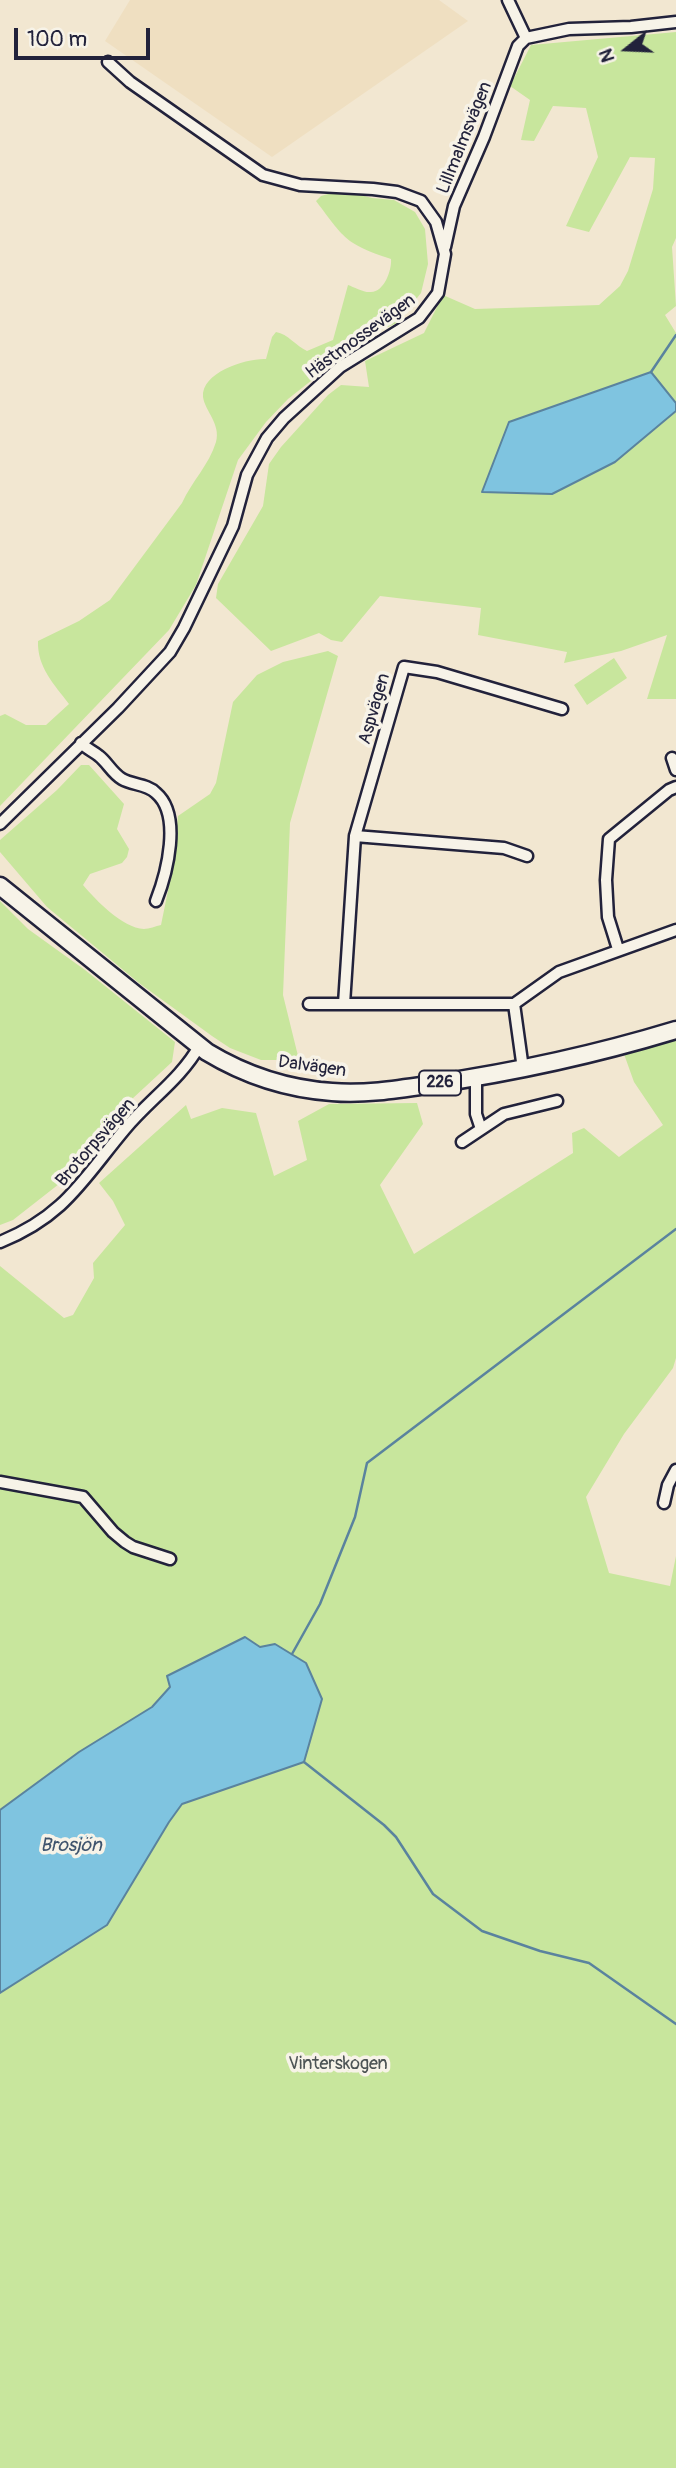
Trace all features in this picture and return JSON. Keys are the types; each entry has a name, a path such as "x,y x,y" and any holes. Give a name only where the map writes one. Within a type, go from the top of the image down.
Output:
{"main road":[{"name":"Dalvägen","path":"0,886 152,1009 219,1059 261,1078 315,1091 358,1092 476,1077 523,1069 676,1030"}],"street":[{"path":"508,0 526,38 569,29 676,22"},
{"name":"Lillmalmsvägen","path":"445,254 445,239 454,206 484,137 518,46 526,38"},
{"name":"Hästmossevägen","path":"0,824 170,652 233,526 247,475 267,438 284,418 340,367 419,318 438,293 445,254 436,222 421,201 397,192 373,188 300,185 263,175 130,82 108,62"},
{"name":"Aspvägen","path":"344,1004 355,836 404,667 437,672 562,709"},
{"path":"81,743 121,778 150,789 165,803 170,816 170,834 156,901"},
{"path":"671,758 676,770"},
{"path":"618,949 608,916 606,880 609,839 676,787"},
{"path":"355,836 504,848 527,856"},
{"path":"309,1004 514,1004 559,972 676,930"},
{"path":"514,1004 523,1069"},
{"name":"Brotorpsvägen","path":"0,1242 38,1224 62,1206 126,1128 188,1066 200,1045"},
{"path":"476,1077 475,1114 481,1129"},
{"path":"463,1142 503,1114 557,1101"},
{"path":"664,1503 668,1485 676,1470"},
{"path":"0,1482 83,1497 125,1542 170,1559"}],"shaded area":[{"path":"130,0 439,0 468,21 272,157 105,41"}],"green space":[{"path":"676,32 676,238 672,247 676,306 665,315 676,333 676,403 651,372 482,492 552,494 615,462 676,411 676,699 647,699 667,635 621,651 564,663 567,652 478,635 481,608 380,596 342,642 331,640 319,633 271,651 216,598 218,584 263,506 269,464 328,395 341,385 369,387 365,361 424,333 443,295 475,309 599,305 620,286 628,271 653,189 655,158 630,157 589,232 566,226 598,157 586,108 553,106 534,141 521,140 530,100 510,86 531,45"},
{"path":"342,190 372,198 394,200 415,212 425,229 428,264 421,293 397,323 369,335 288,399 266,422 238,460 196,585 169,630 0,806 0,716 5,714 26,725 46,725 69,704 43,667 38,641 79,621 110,600 182,503 216,442 215,424 203,397 209,380 237,364 266,359 276,332 307,351 333,340 348,285 371,292 380,288 386,280 391,259 354,244 333,224 316,201 321,196"},
{"path":"328,651 338,656 290,823 283,995 299,1060 261,1060 230,1048 212,1036 139,983 47,907 0,852 0,840 81,765 89,765 124,804 117,829 129,849 122,863 90,874 83,885 110,912 127,924 144,929 161,925 173,866 178,816 210,794 216,783 233,702 257,675 283,662"},
{"path":"614,658 627,678 587,705 574,685"},
{"path":"0,901 28,929 85,970 175,1042 172,1062 91,1137 59,1184 13,1220 0,1225"},
{"name":"Vinterskogen","path":"676,1037 676,1358 673,1368 624,1434 586,1497 609,1573 670,1586 676,1556 676,2468 0,2468 0,1266 64,1318 73,1315 94,1278 93,1263 125,1225 113,1201 99,1183 186,1105 191,1119 222,1108 256,1113 274,1176 307,1160 298,1121 329,1104 417,1103 423,1124 380,1185 414,1254 573,1153 572,1133 584,1128 619,1157 663,1125 634,1082 624,1054"}],"water":[{"path":"651,372 676,403 676,411 615,462 552,494 482,492 509,422"},
{"name":"Brosjön","path":"245,1637 260,1647 275,1644 306,1663 322,1699 304,1762 182,1804 107,1925 0,1993 0,1810 79,1752 152,1707 170,1687 167,1676"}],"waterway":[{"path":"651,372 676,335"},
{"path":"292,1654 320,1604 355,1517 367,1463 676,1229"},
{"path":"304,1762 384,1825 396,1837 433,1894 482,1931 540,1951 589,1963 676,2024"}]}
